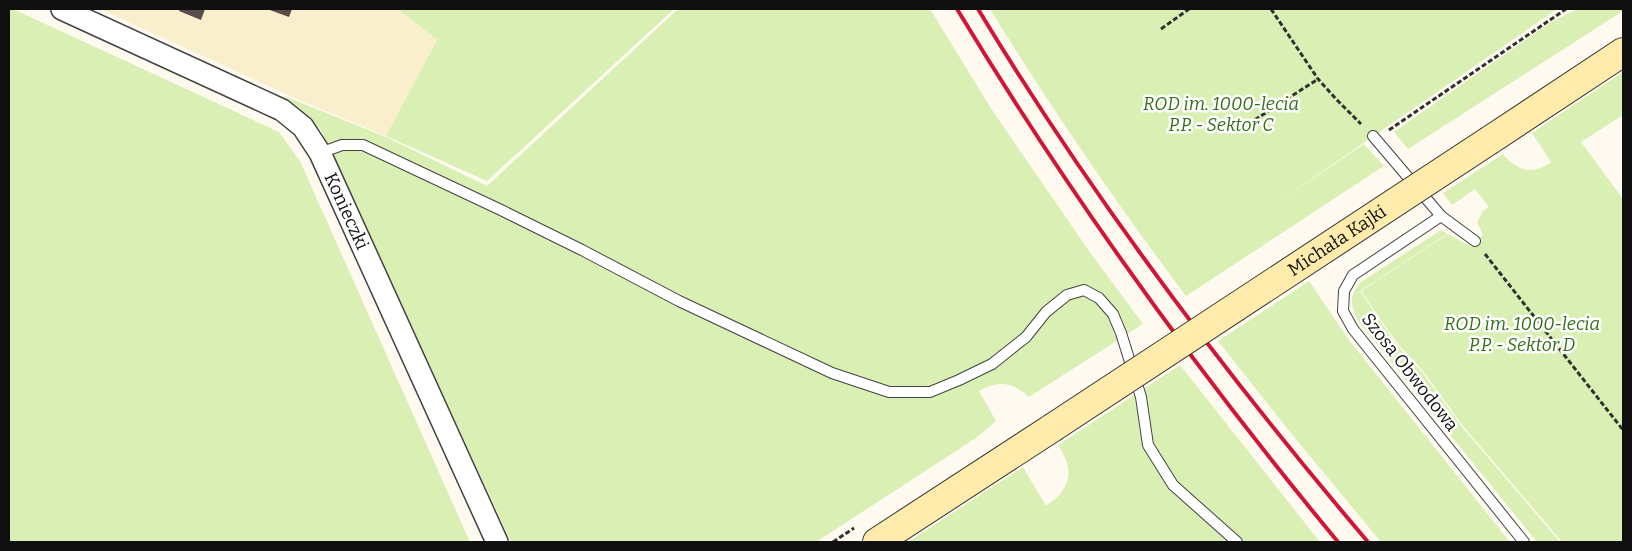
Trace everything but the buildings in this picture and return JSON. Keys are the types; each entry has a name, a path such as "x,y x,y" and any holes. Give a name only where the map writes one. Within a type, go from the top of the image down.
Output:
{"street":[{"name":"Konieczki","path":"62,9 282,110 303,127 320,153 497,542"},
{"name":"Michała Kajki","path":"878,542 1623,52"}],"lane":[{"path":"1375,137 1441,216 1475,241"},
{"path":"320,153 342,145 363,145 501,210 680,301 832,373 889,392 930,392 992,364 1026,337 1046,312 1067,295 1084,290 1099,298 1113,314 1141,397 1148,445 1173,485 1237,542"},
{"name":"Szosa Obwodowa","path":"1441,216 1353,275 1344,291 1343,311 1353,329 1524,542"}],"path":[{"path":"1161,29 1189,9"},
{"path":"1271,9 1318,79 1375,137 1566,9"},
{"path":"1236,132 1318,79"},
{"path":"1475,241 1623,430"}],"shaded area":[{"path":"100,9 393,9 402,12 437,40 386,136 292,97"}],"green space":[{"path":"9,9 13,9 279,132 300,161 470,542 9,542"},
{"path":"393,9 674,9 487,181 386,136 437,40 402,12"},
{"path":"678,9 930,9 992,110 1089,251 1143,324 1029,397 1017,388 1005,384 993,385 979,391 996,421 976,438 816,542 511,542 321,130 284,96 386,137 487,186"},
{"name":"ROD im. 1000-lecia P.P. - Sektor C","path":"990,9 1557,9 1271,207 1364,144 1384,166 1186,296 1134,226 1085,155"},
{"path":"1577,9 1623,9 1623,11 1408,149 1394,132 1551,22"},
{"name":"ROD im. 1000-lecia P.P. - Sektor D","path":"1623,72 1623,115 1581,142 1623,199 1623,542 1562,542 1463,426 1423,371 1397,343 1361,291 1448,234 1470,246 1483,235 1477,222 1483,211 1489,207 1475,189 1452,205 1443,193 1503,154 1513,164 1531,170 1538,169 1551,162 1532,133"},
{"path":"1441,230 1447,234 1360,291 1396,344 1422,372 1462,427 1560,542 1537,542 1355,315 1352,296 1361,282"},
{"path":"1309,281 1349,340 1510,542 1381,542 1218,341"},
{"path":"1180,365 1320,542 908,542 1023,467 1046,506 1060,495 1067,481 1067,463 1058,445"}],"railway":[{"path":"957,9 1045,148 1138,283 1286,479 1338,542"},
{"path":"978,9 1067,148 1162,283 1263,414 1368,542"}]}
